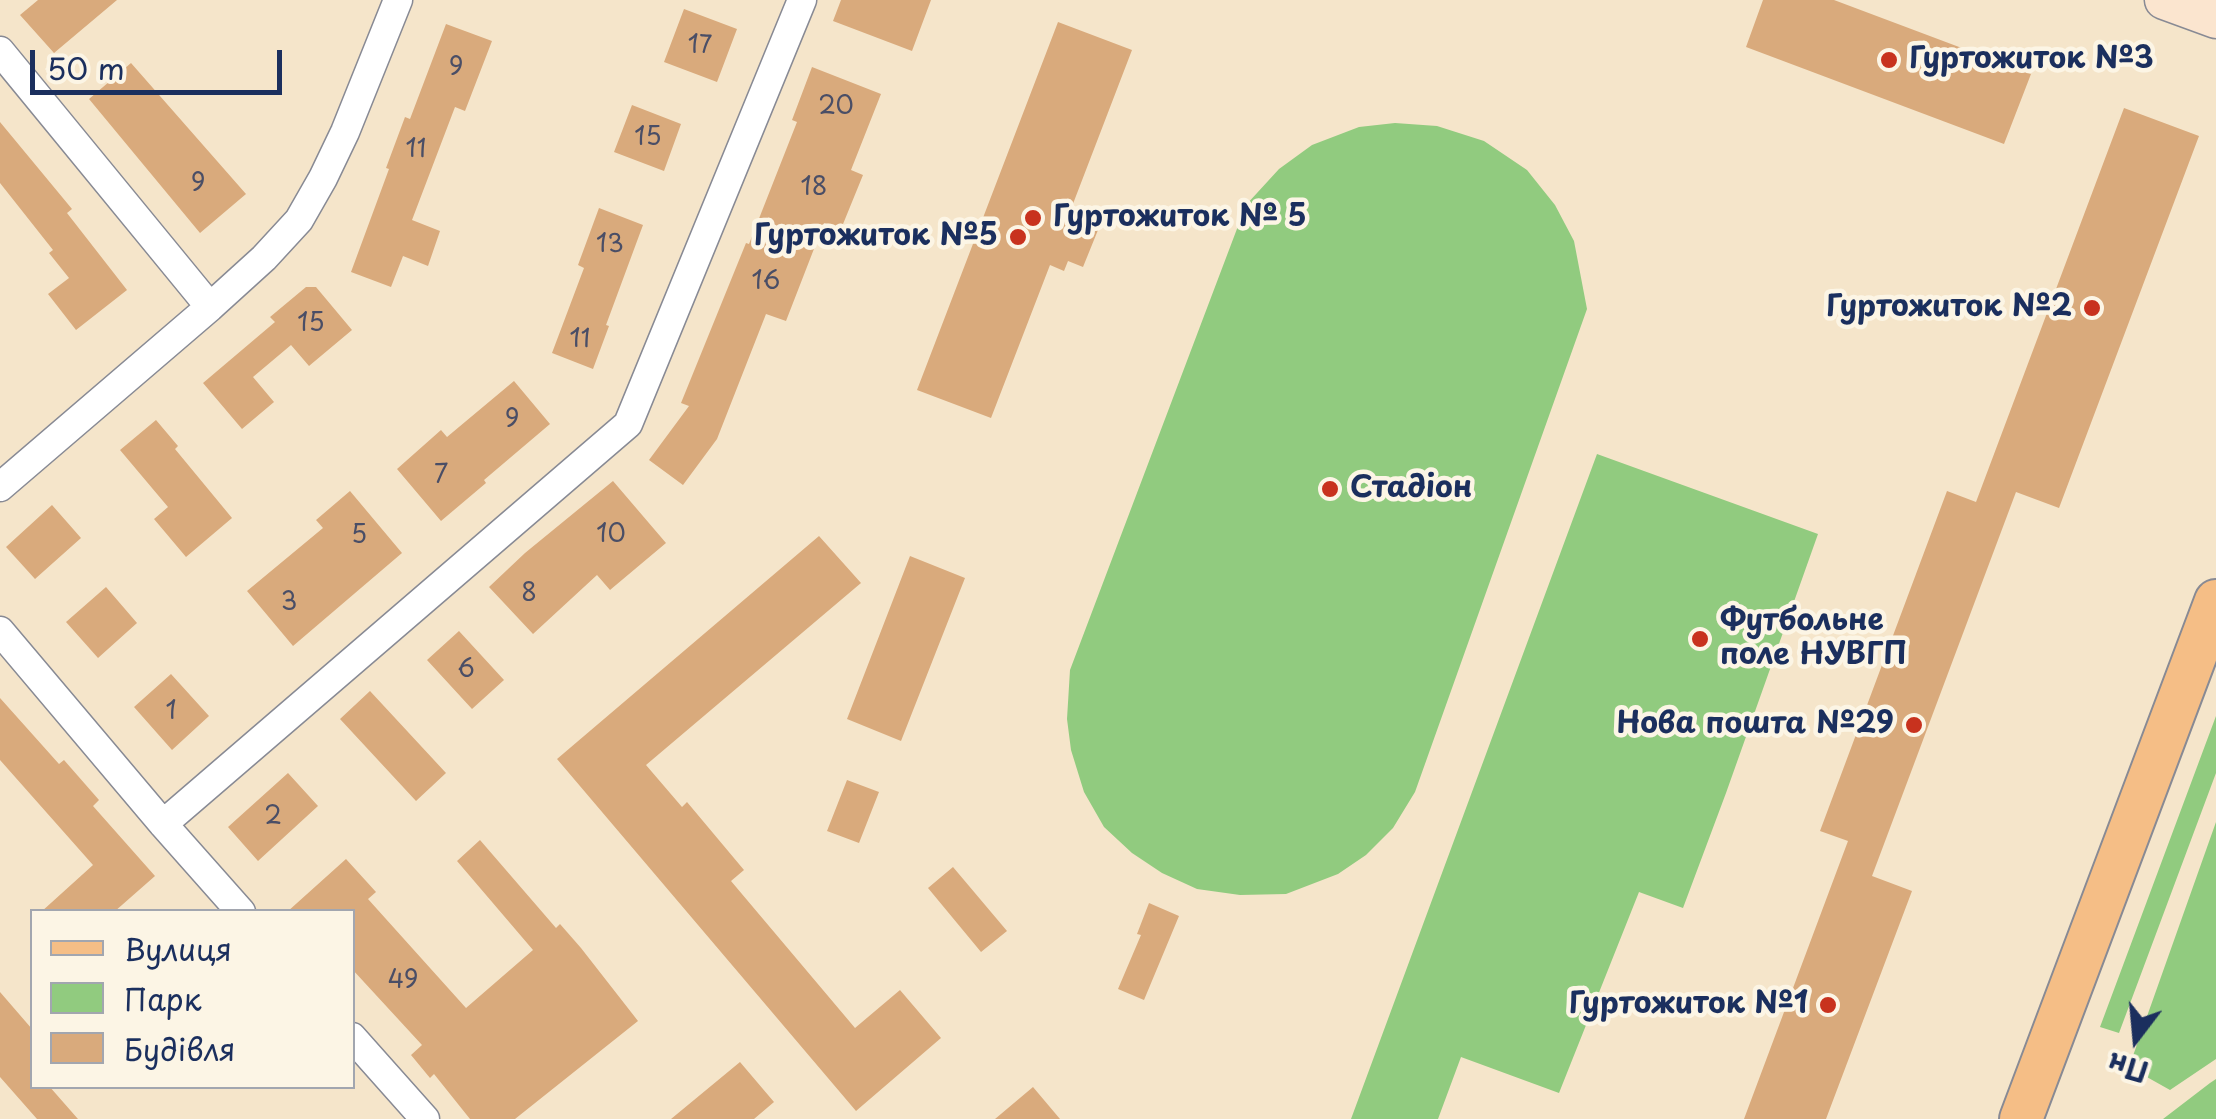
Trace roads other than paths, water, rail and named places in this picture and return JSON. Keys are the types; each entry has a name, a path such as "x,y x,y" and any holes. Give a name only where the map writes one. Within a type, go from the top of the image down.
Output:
{"main road":[{"path":"2164,0 2216,20"},
{"path":"2022,1119 2216,602"}],"street":[{"path":"0,487 210,307 300,220 345,132 398,0"},
{"path":"163,824 628,424 802,0"},
{"path":"0,51 210,307"},
{"path":"0,632 238,909"},
{"path":"355,1040 426,1119"}],"place":[{"name":"Гуртожиток №3","path":"1889,60"},
{"name":"Гуртожиток № 5","path":"1033,218"},
{"name":"Гуртожиток №5","path":"1018,237"},
{"name":"Гуртожиток №2","path":"2092,308"},
{"name":"Стадіон","path":"1330,489"},
{"name":"Футбольне поле НУВГП","path":"1700,639"},
{"name":"Нова пошта №29","path":"1914,725"},
{"name":"Гуртожиток №1","path":"1828,1005"}]}
